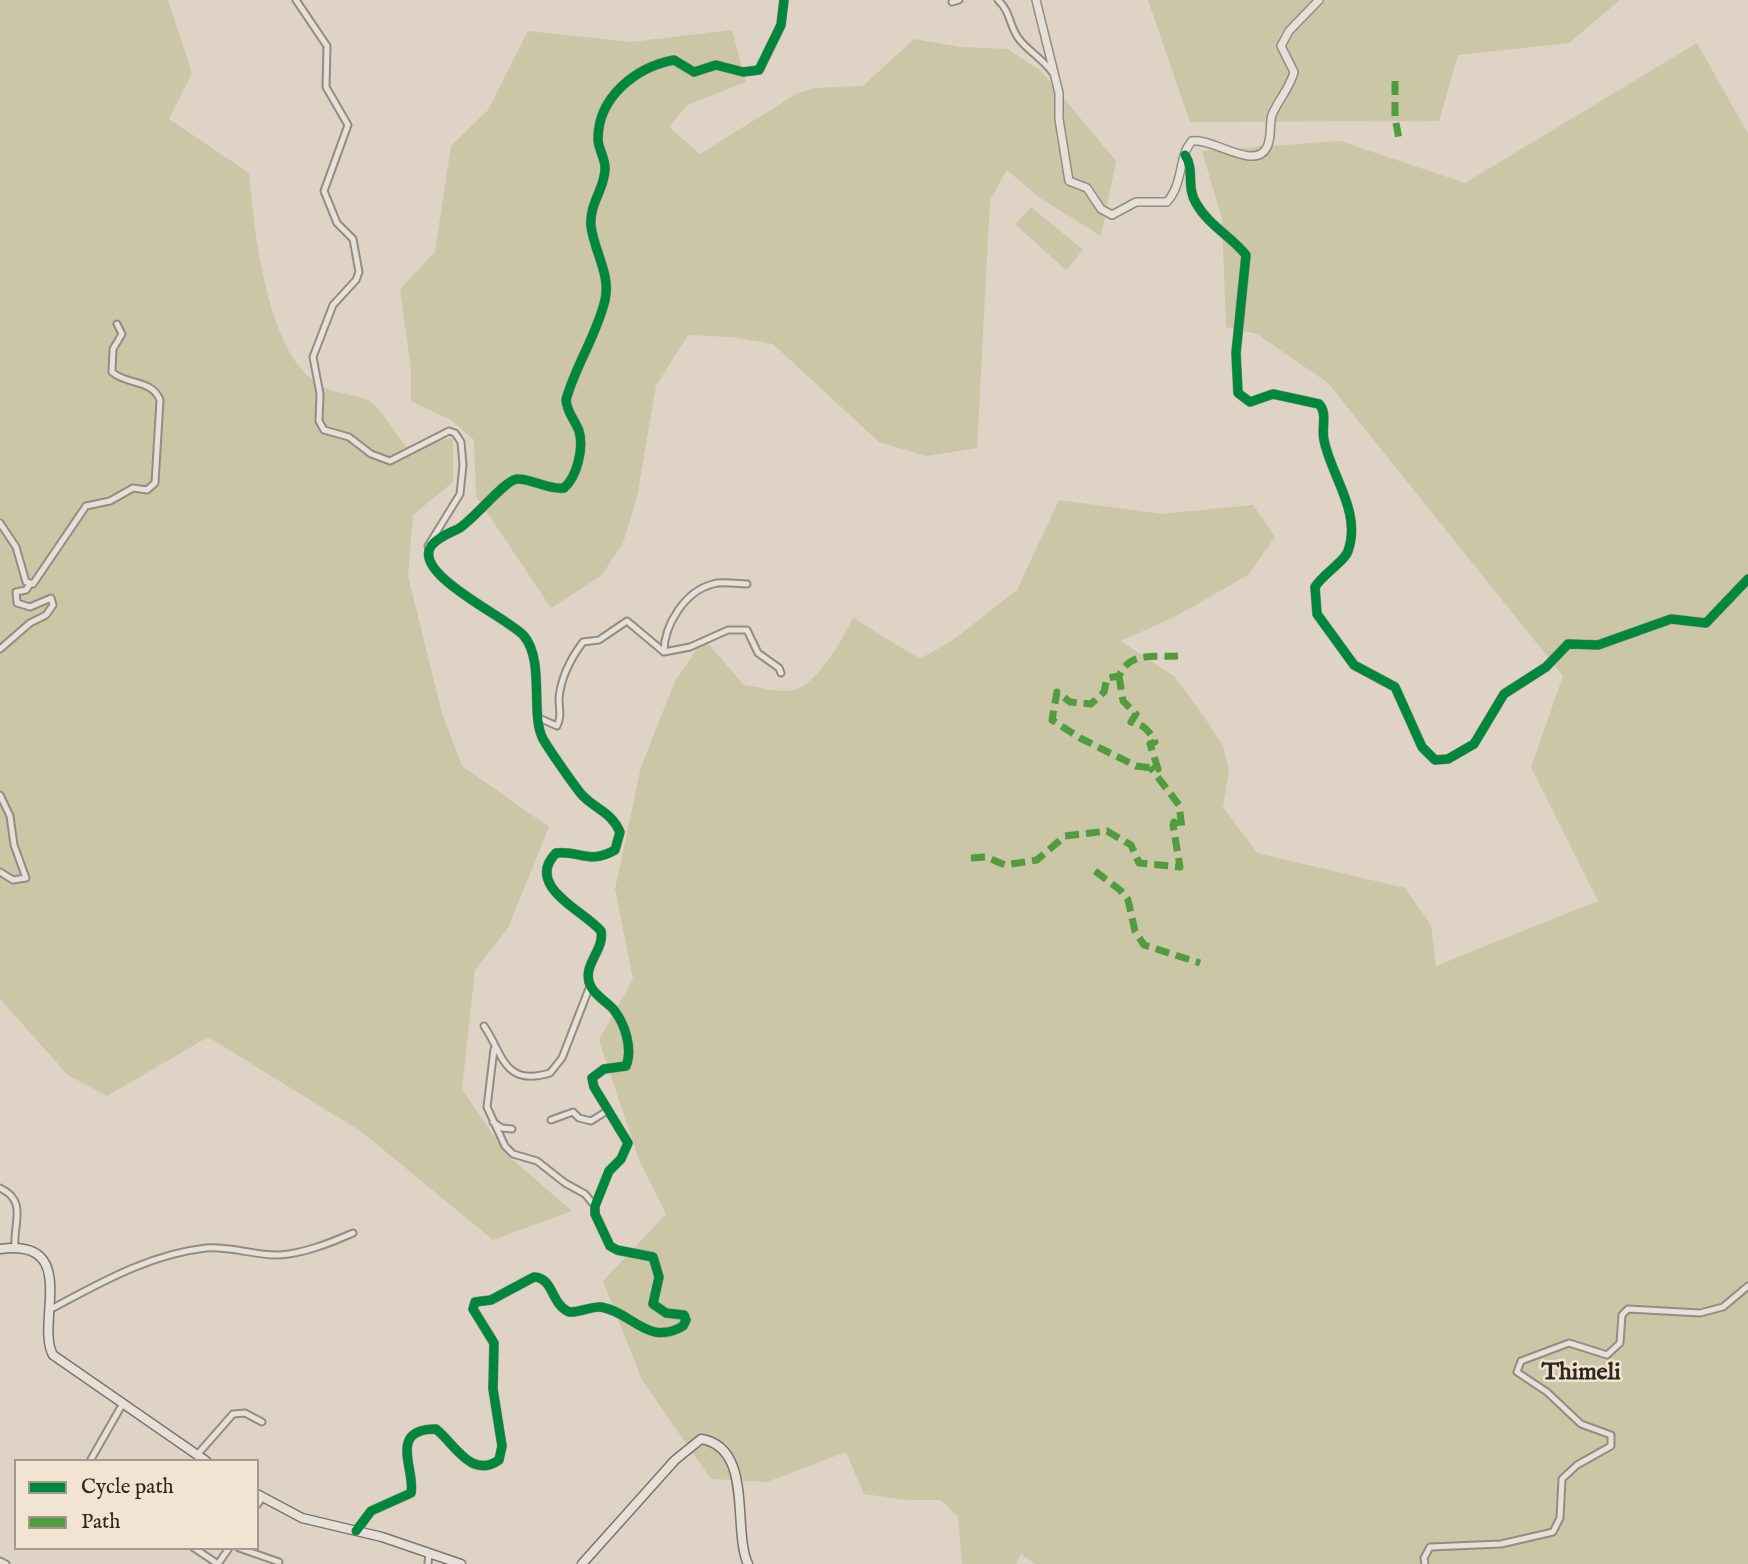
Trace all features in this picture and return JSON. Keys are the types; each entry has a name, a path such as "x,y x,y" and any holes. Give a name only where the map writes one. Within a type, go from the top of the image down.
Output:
{"main road":[{"path":"0,1249 15,1247 31,1252 43,1263 52,1288 47,1335 53,1354 122,1405 203,1459"},
{"path":"582,1564 675,1460 701,1439 719,1447 733,1468 740,1494 742,1548 748,1564"},
{"path":"259,1499 302,1518 356,1531 461,1564"}],"street":[{"path":"296,0 327,46 326,87 348,125 324,191 337,223 354,239 359,272 356,280 333,305 313,357 320,394 319,422 324,430 349,437 371,454 390,461 449,431 455,433 461,442 463,465 460,494 431,540 428,553 432,565 454,588 517,629 528,641 538,690 539,718 544,741 580,793 608,812 620,832 615,850 604,856 593,859 556,853 547,869 547,880 556,894 601,931 599,948 589,965 590,986 562,1058 550,1073 532,1076 516,1073 494,1049 484,1026"},
{"path":"428,553 436,540 475,518 507,482 518,479 558,489 571,482 576,473 579,432 566,409 566,400 605,300 606,280 596,248 591,212 606,172 598,141 599,131 616,92 638,74 674,60 694,72 716,65 743,72 759,70 781,25 784,0"},
{"path":"952,2 959,0"},
{"path":"998,0 1011,16 1019,39 1040,56 1052,72"},
{"path":"1036,0 1059,93 1059,118 1069,181 1087,188 1107,214 1118,213 1136,202 1167,202 1179,183 1188,146 1199,140 1252,156 1261,154 1267,148 1273,113 1294,72 1281,46 1289,31 1319,0"},
{"path":"1185,155 1190,162 1191,194 1197,206 1246,256 1236,353 1238,393 1250,402 1279,395 1320,404 1324,410 1324,442 1346,498 1350,540 1346,556 1328,570 1315,587 1317,614 1354,666 1395,687 1414,733 1435,760 1448,759 1474,744 1504,694 1546,667 1568,645 1598,645 1671,619 1706,623 1748,579"},
{"path":"0,649 30,623 46,615 53,605 51,598 30,607 17,603 16,592 26,590 36,581 86,506 110,500 133,488 147,490 155,483 160,400 148,386 112,372 113,349 122,334 117,324"},
{"path":"0,523 16,547 24,578 30,584"},
{"path":"664,652 667,626 691,598 709,585 747,584"},
{"path":"539,718 557,726 561,717 559,698 565,674 583,642 599,640 627,621 664,652"},
{"path":"664,652 690,647 728,630 747,630 758,653 779,668 781,673"},
{"path":"0,795 10,816 14,845 26,878 13,880 0,872"},
{"path":"590,986 619,1017 628,1044 626,1066 604,1069 592,1078 607,1111 628,1143 621,1159 609,1171 595,1206"},
{"path":"356,1531 371,1511 411,1493 406,1453 407,1444 417,1434 436,1429 459,1455 470,1461 489,1465 499,1460 502,1446 493,1390 494,1343 473,1310 475,1302 491,1300 534,1277 540,1277 549,1285 555,1302 569,1312 603,1307 644,1328 666,1334 683,1326 684,1315 666,1313 653,1304 659,1285 657,1261 646,1254 623,1252 610,1246 595,1206 586,1194 565,1184 537,1161 508,1150 491,1120 486,1096 493,1076 494,1049"},
{"path":"551,1119 573,1112 579,1118 591,1121 607,1111"},
{"path":"491,1120 499,1127 512,1129"},
{"path":"0,1188 9,1192 19,1209 15,1247"},
{"path":"51,1308 126,1269 203,1248 234,1247 280,1255 328,1244 353,1233"},
{"path":"1425,1564 1424,1558 1430,1547 1501,1544 1553,1532 1560,1518 1562,1479 1577,1465 1611,1446 1611,1435 1581,1424 1547,1392 1517,1372 1521,1361 1569,1343 1607,1355 1620,1343 1622,1315 1628,1309 1700,1313 1723,1307 1748,1286"},
{"path":"91,1459 122,1405"},
{"path":"197,1454 233,1414 245,1413 262,1422"},
{"path":"197,1550 218,1564"},
{"path":"245,1550 279,1562"},
{"path":"428,1564 429,1553"},
{"path":"0,1561 6,1564"}],"shaded area":[{"path":"0,0 168,0 192,73 169,119 249,173 254,223 265,282 283,338 295,361 310,378 325,388 373,404 406,447 453,438 453,482 413,515 408,576 442,713 462,766 549,827 508,928 475,970 462,1089 506,1154 572,1211 493,1240 362,1132 208,1037 107,1096 68,1075 0,999"},
{"path":"1148,0 1620,0 1569,43 1458,55 1439,121 1190,122"},
{"path":"732,30 746,82 687,105 669,127 700,154 798,93 815,88 863,86 914,39 960,47 1007,49 1040,70 1116,161 1101,236 1040,198 1007,170 990,200 977,448 926,456 879,442 773,344 732,337 688,335 656,386 637,497 623,543 601,576 551,608 476,496 474,440 451,420 411,401 411,368 400,289 435,252 451,146 488,110 528,31 631,42"},
{"path":"1697,43 1748,134 1748,1564 1035,1564 1021,1554 1016,1564 962,1564 958,1517 941,1500 907,1500 864,1494 846,1452 767,1482 711,1479 642,1380 603,1281 666,1214 639,1160 599,1040 633,979 615,889 641,767 675,681 704,639 744,685 794,690 803,686 820,670 836,649 853,618 920,659 953,640 1017,590 1059,500 1161,514 1253,505 1275,537 1248,575 1176,616 1121,641 1175,677 1223,746 1229,771 1223,807 1257,853 1405,888 1431,925 1436,966 1598,901 1531,767 1563,676 1328,383 1257,334 1226,327 1222,219 1202,151 1340,141 1465,183"},
{"path":"1031,207 1083,250 1066,270 1015,224"}],"marked path":[{"path":"1395,81 1395,118 1399,139"},
{"path":"1119,676 1123,701 1136,714 1131,722 1145,728 1155,742 1150,744 1158,769 1136,766 1080,738 1052,720 1057,692 1070,702 1091,704 1104,692 1107,678 1119,676 1130,662 1144,657 1178,656"},
{"path":"971,858 986,857 1005,865 1037,860 1065,836 1107,831 1131,845 1139,863 1180,867 1173,825 1174,822 1182,828 1179,805 1150,767"},
{"path":"1095,871 1120,890 1128,900 1135,931 1144,945 1200,963"}],"cycle path":[{"path":"356,1531 371,1511 411,1493 408,1443 412,1436 421,1431 436,1429 471,1462 489,1465 499,1460 502,1446 493,1389 494,1343 473,1309 475,1302 491,1300 534,1277 545,1282 558,1303 569,1312 601,1307 612,1310 650,1331 660,1333 683,1326 686,1320 684,1315 666,1313 653,1304 659,1277 653,1257 617,1250 610,1246 595,1214 595,1206 609,1171 621,1159 628,1143 594,1087 592,1078 604,1069 626,1066 629,1052 618,1016 593,990 588,979 590,965 600,945 601,931 560,897 551,887 547,876 548,865 556,853 591,857 606,854 615,850 620,832 608,816 580,792 543,739 539,729 534,659 524,636 448,582 435,570 429,557 434,543 465,524 513,480 524,479 564,488 576,470 580,438 566,400 605,300 606,281 591,218 605,170 598,143 600,124 612,97 622,86 646,69 674,60 694,72 716,65 743,72 759,70 781,25 784,0"},
{"path":"1185,155 1190,167 1191,191 1196,203 1207,218 1246,255 1236,353 1238,393 1250,402 1273,394 1319,404 1322,408 1324,440 1348,508 1351,537 1346,555 1315,587 1317,614 1354,665 1395,687 1422,747 1435,760 1448,759 1474,744 1504,694 1546,667 1568,644 1598,645 1671,619 1706,623 1748,579"}],"district":[{"name":"Thimeli","path":"1581,1374"}]}
